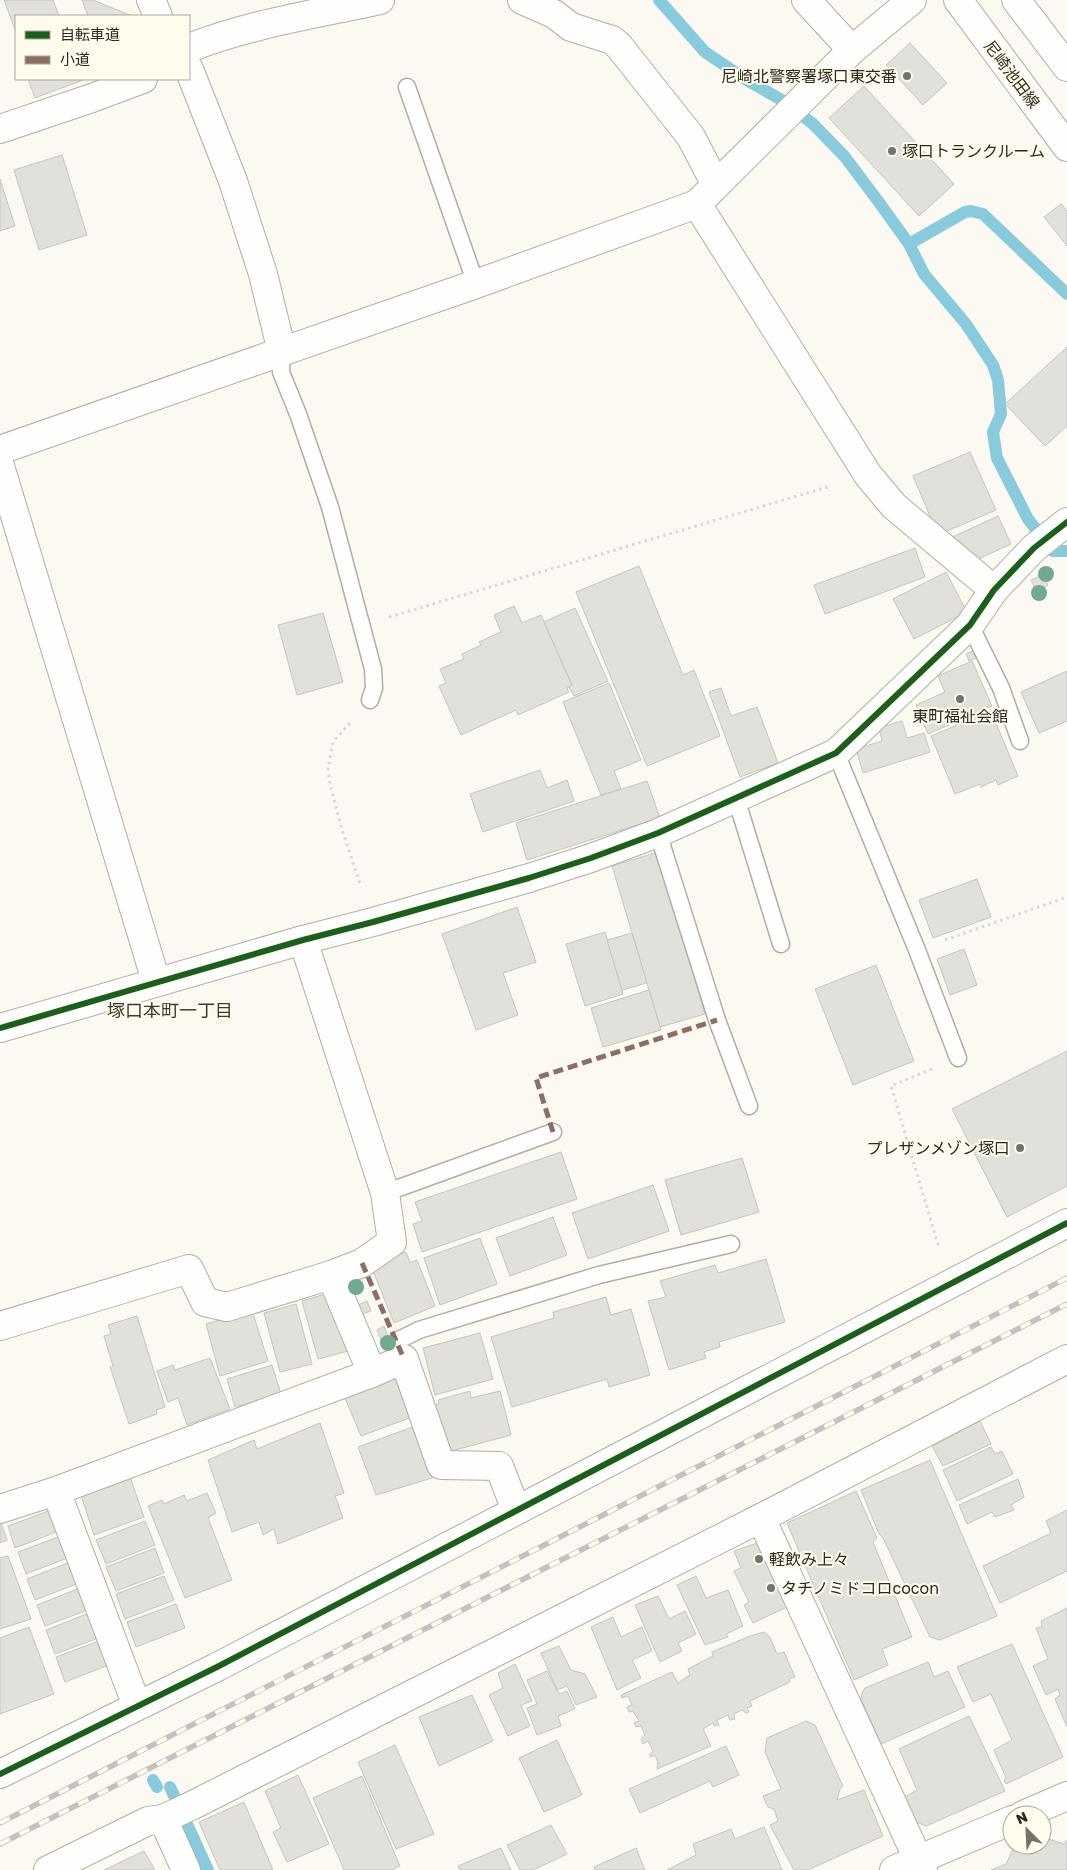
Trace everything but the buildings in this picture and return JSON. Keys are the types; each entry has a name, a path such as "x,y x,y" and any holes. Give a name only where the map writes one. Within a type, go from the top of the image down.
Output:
{"street":[{"path":"151,0 158,15"},
{"path":"190,48 214,38 380,0"},
{"path":"522,0 554,14 571,27 612,40 619,46 691,137 707,194 868,475 894,506 994,590"},
{"path":"806,0 852,50"},
{"path":"0,450 476,284 707,194 852,50 912,0"},
{"name":"尼崎池田線","path":"958,0 1067,147"},
{"path":"1016,0 1067,67"},
{"path":"190,72 233,181 263,274 282,352"},
{"path":"0,129 140,80"},
{"path":"0,466 156,981"},
{"path":"0,1028 156,981 529,878 591,858 658,832 836,753 970,625 994,590 1051,535"},
{"path":"0,1326 189,1269 204,1302 227,1307 331,1275 362,1263 392,1242 385,1192 302,940"},
{"path":"0,1774 226,1662 1067,1223"},
{"path":"331,1275 372,1373"},
{"path":"0,1509 56,1491 372,1373 404,1359 440,1465 499,1466 516,1510"},
{"path":"48,1870 148,1821 177,1813 760,1518 1067,1359"},
{"path":"56,1491 137,1706"},
{"path":"760,1518 912,1866 1002,1825"},
{"path":"1046,1805 1067,1796"},
{"path":"177,1813 186,1870"}],"lane":[{"path":"407,87 476,284"},
{"path":"282,352 281,372 298,414 330,507 373,669 374,688 370,700"},
{"path":"970,625 1000,688 1020,741"},
{"path":"836,753 917,950 958,1058"},
{"path":"736,798 781,944"},
{"path":"658,832 717,1020 749,1106"},
{"path":"385,1192 553,1132"},
{"path":"397,1341 419,1330 590,1277 731,1244"}],"path":[{"path":"361,626 446,599 868,475"},
{"path":"370,700 333,742 328,769 330,784 342,826 372,922"},
{"path":"917,950 1067,897"},
{"path":"941,1254 891,1086 958,1058"}],"waterway":[{"path":"659,0 705,52 745,79 785,102 813,124 845,157 878,201 909,244 924,274 966,324 993,365 998,380 1001,414 993,432 997,458 1028,519 1053,551 1067,551"},
{"path":"909,244 965,212 971,211 983,214 1067,294"},
{"path":"153,1780 157,1787"},
{"path":"170,1787 208,1870"}],"railway":[{"path":"0,1823 1067,1278"},
{"path":"0,1844 1067,1304"}],"marked path":[{"path":"553,1132 536,1078 717,1020"},
{"path":"362,1263 404,1359"}],"cycle path":[{"path":"0,1028 303,940 529,878 591,858 658,833 836,753 970,625 994,590 1034,548 1067,522"},
{"path":"0,1774 217,1667 1067,1223"}],"place":[{"name":"尼崎北警察署塚口東交番","path":"907,76"},
{"name":"塚口トランクルーム","path":"892,151"},
{"name":"東町福祉会館","path":"960,699"},
{"name":"プレザンメゾン塚口","path":"1020,1148"},
{"name":"軽飲み上々","path":"759,1559"},
{"name":"タチノミドコロcocon","path":"771,1588"}],"district":[{"name":"塚口本町一丁目","path":"170,1011"}]}
